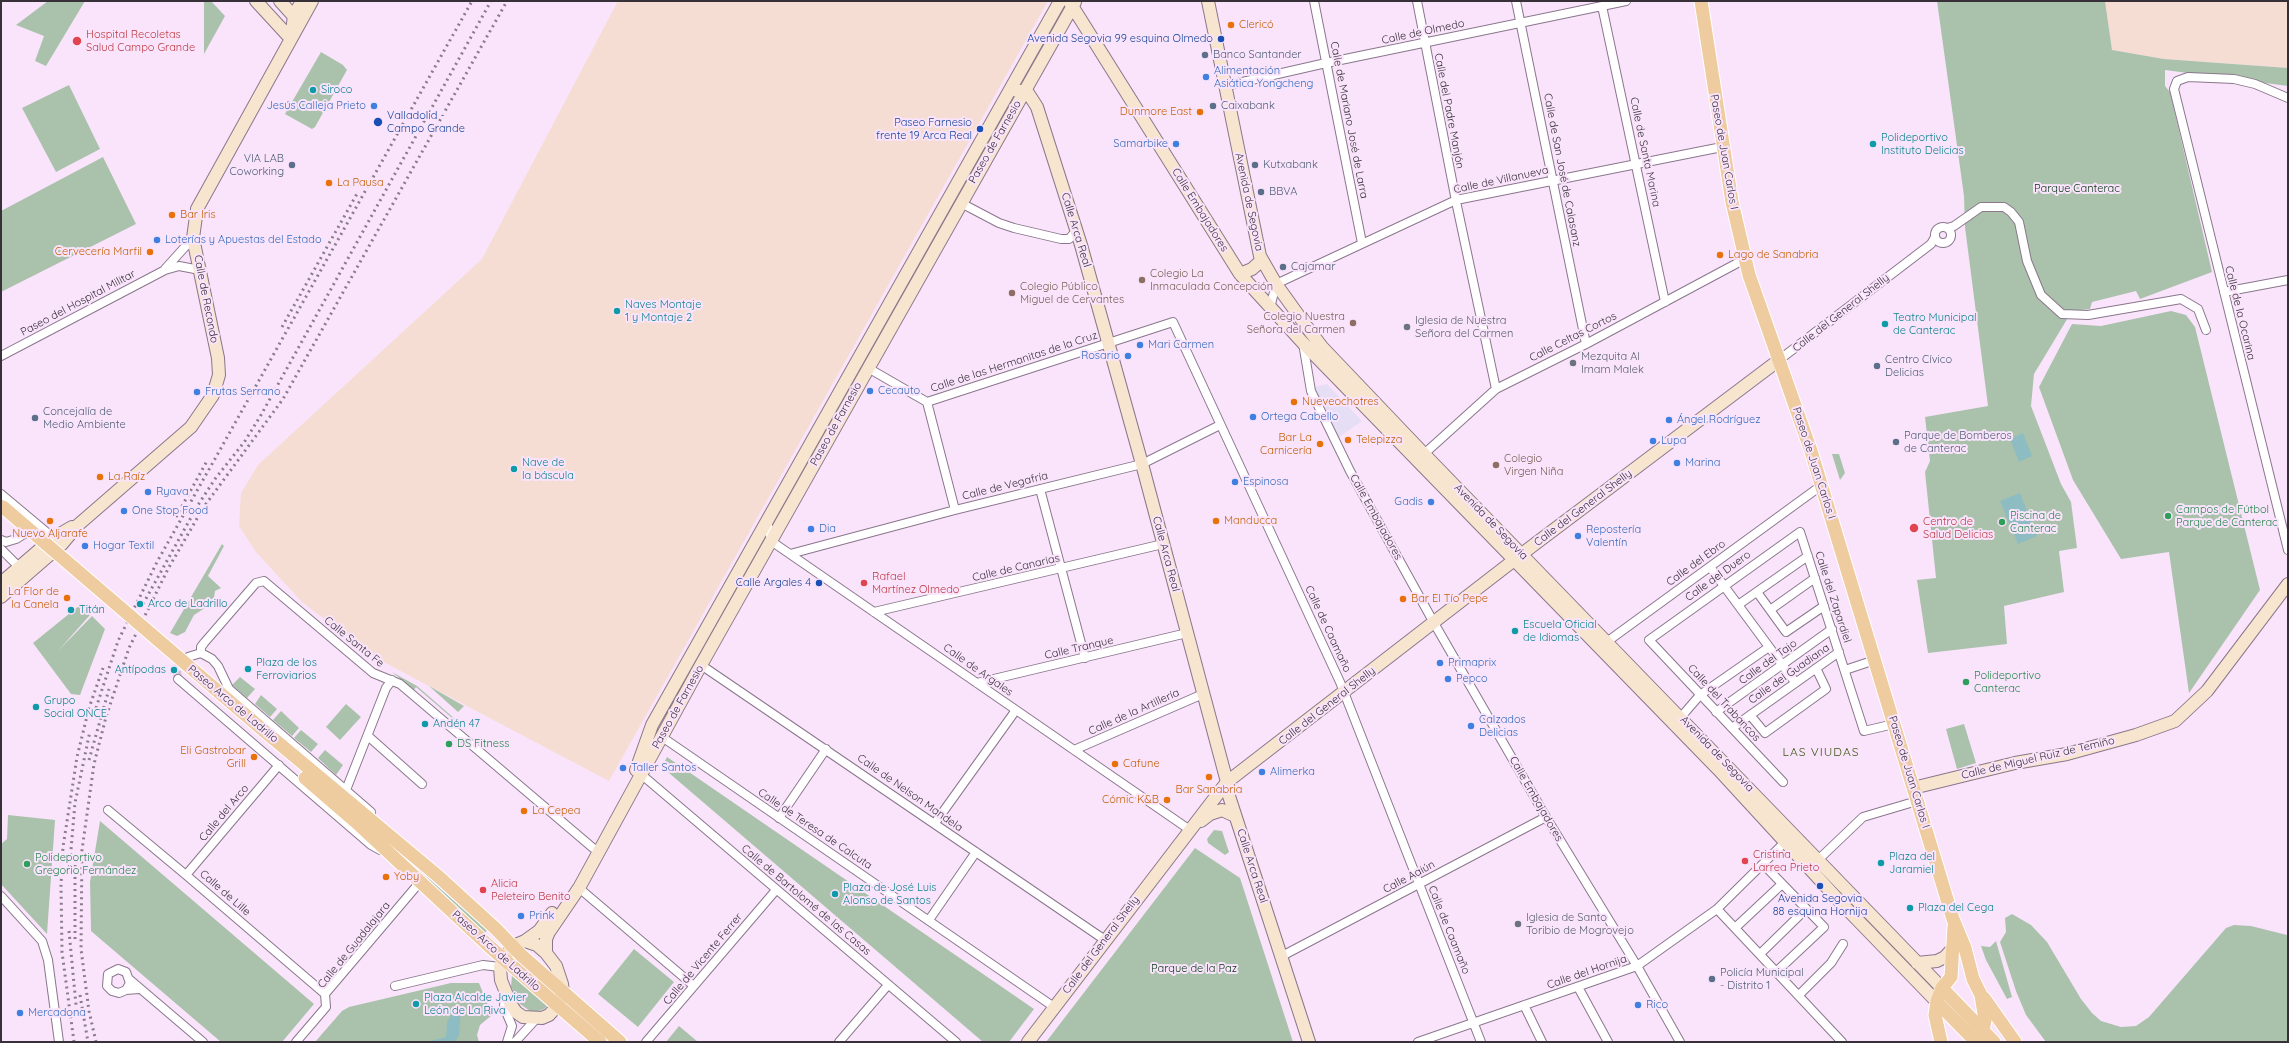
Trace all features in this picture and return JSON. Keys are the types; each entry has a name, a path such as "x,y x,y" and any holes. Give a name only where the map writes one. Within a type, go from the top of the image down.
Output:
{"main road":[{"path":"256,1 291,39"},
{"path":"280,1 297,20"},
{"name":"Calle de Recondo","path":"23,571 191,427 214,395 219,375 218,358 193,238 197,209 291,39 302,1"},
{"name":"Calle de Recondo","path":"297,20 312,1"},
{"name":"Paseo de Farnesio","path":"546,953 546,939 549,932 579,888 641,760 652,725 1060,1"},
{"name":"Avenida de Segovia","path":"1208,1 1224,86 1262,260 1276,284 1322,347 1424,454 1582,629 1789,838 1818,860 1942,988"},
{"name":"Paseo de Juan Carlos I","path":"1701,1 1722,147 1732,202 1745,259 1822,485 1953,919 1965,948 1973,979 1981,995 1985,1008 1980,1039"},
{"name":"Paseo de Farnesio","path":"502,962 519,944 541,928 597,849 642,776 702,665 1072,3"},
{"name":"Calle Embajadores","path":"1072,3 1240,274 1303,343"},
{"path":"1004,99 1016,92 1024,91"},
{"name":"Calle Arca Real","path":"1024,91 1033,99 1038,107 1076,231 1142,464 1235,816 1309,1042"},
{"path":"1240,274 1252,269 1262,260"},
{"name":"Avenida de Segovia","path":"1303,343 1518,558 1608,642 1681,717 1937,1002"},
{"name":"Calle del General Shelly","path":"1028,1042 1227,782 1345,693 1518,558 1779,360"},
{"name":"Paseo Arco de Ladrillo","path":"2,510 260,734 420,882 502,962 558,1006 600,1042"},
{"path":"1,583 23,571"},
{"path":"1,597 23,571"},
{"name":"Calle de Miguel Ruiz de Temiño","path":"1913,788 2015,763 2067,754 2136,735 2175,721 2207,691 2288,584"},
{"name":"Paseo Arco de Ladrillo","path":"260,734 439,877 519,944 563,992 620,1042"},
{"name":"Calle del General Shelly","path":"1190,830 1216,811 1228,811 1235,816"},
{"name":"Paseo de Juan Carlos I","path":"1951,977 1954,947 1953,919"},
{"path":"502,962 501,980 505,993 516,1012 523,1017 536,1019 549,1015 558,1006 563,992 560,976 546,953 537,945 519,944"},
{"path":"1917,963 1937,961 1945,956 1954,947"},
{"path":"1942,1042 1935,1014 1942,988 1951,977 1963,975 1973,979"},
{"path":"1942,988 1980,1039"},
{"path":"1981,995 2016,1042"},
{"path":"1937,1002 1980,1039 1994,1042"}],"street":[{"name":"Calle de Mariano José de Larra","path":"1314,1 1362,243"},
{"name":"Calle del Padre Manjón","path":"1417,1 1456,200 1496,389"},
{"name":"Calle de San José de Calasanz","path":"1516,1 1586,344"},
{"name":"Calle de Olmedo","path":"1224,86 1326,63 1626,1"},
{"name":"Calle de Santa Marina","path":"1602,6 1665,302"},
{"name":"Calle de la Ocarina","path":"2288,98 2255,84 2234,79 2188,77 2177,81 2174,89 2288,550"},
{"name":"Calle de Villanueva","path":"1276,284 1456,200 1722,147"},
{"path":"960,203 999,223 1014,228 1062,239 1069,239 1076,231"},
{"path":"1951,229 1951,238 1947,242 1935,241 1938,228 1951,229 1981,207 2004,207 2011,212 2019,222 2027,261 2041,295 2062,314 2088,315 2181,299 2198,309 2206,330"},
{"name":"Paseo del Hospital Militar","path":"165,270 193,238"},
{"name":"Calle del General Shelly","path":"1779,360 1935,241"},
{"name":"Calle Celtas Cortos","path":"1424,454 1496,389 1586,344 1745,259"},
{"name":"Paseo del Hospital Militar","path":"1,356 165,270 179,266 189,266 200,270"},
{"path":"2224,292 2288,280"},
{"path":"1270,308 1276,284"},
{"name":"Calle de las Hermanitas de la Cruz","path":"868,368 927,402 1173,322"},
{"name":"Calle de Caamaño","path":"1173,322 1345,693 1481,1042"},
{"name":"Calle Embajadores","path":"1303,343 1311,391 1350,471 1434,623 1546,817 1638,966 1680,1042"},
{"path":"927,402 955,510"},
{"name":"Calle de Vegafría","path":"790,554 955,510 1142,464 1220,424"},
{"name":"Calle del Ebro","path":"1608,642 1822,485"},
{"path":"1040,489 1085,658"},
{"path":"1,494 57,541"},
{"path":"1,540 11,541 24,534 30,526 29,517"},
{"path":"768,520 771,541"},
{"name":"Calle del Zapardiel","path":"1800,532 1864,731 1894,724"},
{"name":"Calle del Duero","path":"1649,640 1723,585 1800,532"},
{"name":"Calle de Argales","path":"771,541 1190,830"},
{"name":"Calle de Canarias","path":"874,612 1062,569 1163,544"},
{"path":"1,550 23,571"},
{"path":"1738,605 1808,556"},
{"path":"1710,567 1795,682"},
{"path":"1770,610 1815,578"},
{"name":"Calle Santa Fe","path":"201,653 201,648 204,643 256,583 264,581 373,673 392,680 414,696 597,849"},
{"path":"1757,592 1786,632 1824,606"},
{"path":"1582,629 1600,642 1608,642"},
{"name":"Calle del Tajo","path":"1716,712 1832,629"},
{"name":"Calle Tranque","path":"977,683 1186,633"},
{"name":"Calle del Trabancos","path":"1649,640 1783,782"},
{"path":"1681,717 1700,695 1769,647"},
{"name":"Calle del Guadiana","path":"1732,728 1839,652"},
{"path":"188,657 201,653 212,658 218,666 229,689 346,790 386,688 392,680"},
{"path":"1845,670 1875,660"},
{"name":"Calle de Nelson Mandela","path":"702,665 826,748 1105,940"},
{"path":"1750,715 1765,733 1826,689 1816,668"},
{"name":"Paseo Arco de Ladrillo","path":"178,679 372,845 394,858"},
{"name":"Calle de la Artillería","path":"1074,750 1203,694"},
{"path":"935,823 1016,710"},
{"path":"368,736 422,784"},
{"name":"Calle de Teresa de Calcuta","path":"662,737 929,920 1054,1008"},
{"path":"779,818 826,748"},
{"name":"Calle del Arco","path":"186,875 279,765"},
{"name":"Calle de Bartolomé de las Casas","path":"642,776 956,1042"},
{"name":"Paseo Arco de Ladrillo","path":"346,790 432,864 439,877"},
{"path":"1818,860 1863,817 1917,801"},
{"name":"Calle de Lille","path":"108,810 325,994"},
{"name":"Calle Aaiún","path":"1282,956 1546,817"},
{"name":"Calle del Hornija","path":"1418,1042 1638,966 1717,909 1789,838"},
{"path":"929,920 976,852"},
{"path":"1763,864 1824,927 1776,972"},
{"name":"Calle de Guadalajara","path":"296,1042 326,1007 325,994 420,882"},
{"path":"1735,928 1782,884"},
{"path":"579,888 694,986"},
{"name":"Calle de Vicente Ferrer","path":"646,1042 776,890"},
{"path":"1,896 42,941 48,960 59,1042"},
{"path":"1717,909 1842,1042"},
{"path":"1760,954 1806,909"},
{"path":"1799,995 1831,963 1842,944"},
{"name":"Paseo Arco de Ladrillo","path":"395,986 483,965 502,962"},
{"path":"139,989 126,990 119,993 112,992 107,986 106,978 111,971 118,969 126,972 139,989 203,1042"},
{"path":"126,990 130,979"},
{"path":"839,1042 888,985"},
{"path":"1578,987 1608,1042"},
{"path":"505,993 504,1007 512,1026 507,1042"},
{"path":"1524,1005 1542,1042"},
{"path":"515,1042 536,1019"}],"shaded area":[{"path":"618,1 1048,1 609,781 376,658 302,602 256,552 239,526 241,493 258,465 482,259"},
{"path":"2105,1 2288,1 2288,68 2164,59 2112,50"},
{"path":"1327,384 1362,421 1338,438 1314,387"},
{"path":"2023,433 2032,456 2019,462 2010,439"},
{"path":"2020,493 2037,536 2018,544 2000,501"},
{"path":"461,1010 459,1035 455,1042 427,1042 446,1037 447,1022 451,1015"}],"green space":[{"path":"48,1 85,1 46,66 35,61 44,36 16,25"},
{"path":"204,1 211,1 225,16 204,54"},
{"name":"Parque Canterac","path":"1937,1 2105,1 2112,50 2164,59 2288,68 2288,86 2165,70 2165,86 2170,92 2212,272 2140,299 2136,291 2092,302 2090,309 2072,311 2034,374 2031,406 2061,484 2071,502 2077,548 2059,551 2064,592 2004,606 2007,644 1928,653 1917,580 1936,578 1925,472 1930,461 1925,417 1988,406 1965,227 1964,196"},
{"path":"321,52 343,65 347,70 315,127 312,129 285,114"},
{"path":"69,85 100,149 56,172 22,108"},
{"path":"103,157 136,224 1,292 1,211"},
{"name":"Campos de Fútbol Parque de Canterac","path":"2171,311 2186,315 2195,327 2260,590 2189,693 2169,552 2121,559 2073,480 2039,387 2072,324 2101,326"},
{"path":"1832,454 1839,454 1845,473 1840,480"},
{"path":"222,544 224,546 208,576 221,588 215,591 214,598 207,601 205,608 194,615 185,632 177,636 170,633"},
{"path":"80,605 90,615 58,651 92,616 105,629 80,695 71,694 33,643"},
{"path":"392,672 417,686 455,719 452,722 449,720 451,717 416,687 414,690"},
{"path":"240,677 255,689 247,698 232,685"},
{"path":"429,686 464,706 458,712"},
{"path":"261,695 277,709 270,717 255,704"},
{"path":"346,704 361,717 340,740 326,727"},
{"path":"281,711 299,728 292,736 273,720"},
{"path":"1964,724 1976,763 1957,769 1946,729"},
{"path":"301,730 318,744 311,752 294,738"},
{"path":"325,750 343,765 336,775 318,758"},
{"name":"Plaza de José Luis Alonso de Santos","path":"667,757 1034,1009 1009,1042 983,1042 662,767"},
{"name":"Polideportivo Gregorio Fernández","path":"8,815 55,820 47,934 1,884 1,844 7,839"},
{"path":"100,821 314,1004 282,1042 221,1042 91,931 90,882"},
{"path":"1214,830 1222,831 1229,852 1225,855 1208,843 1207,839"},
{"path":"394,848 487,930 485,933 422,873"},
{"name":"Parque de la Paz","path":"1195,848 1240,878 1293,1042 1046,1042"},
{"path":"2012,914 2031,925 2047,942 2081,999 2092,1013 2101,1021 2121,1027 2136,1026 2149,1017 2226,928 2234,925 2251,926 2287,935 2288,1042 2046,1042 2026,1015 2016,991 2000,942 2006,932 2005,918"},
{"path":"1996,941 2012,997 2007,999 1986,960 1981,946 1990,947"},
{"path":"634,949 674,982 638,1027 598,994"},
{"path":"512,975 547,1006 536,1012 530,1011 520,1004 511,987"},
{"name":"Plaza Alcalde Javier León de La Riva","path":"451,983 479,983 492,1015 480,1025 477,1035 479,1042 315,1042 342,1011 349,1007"},
{"path":"679,1026 698,1042 666,1042"}],"tunnel":[{"path":"178,679 177,671 179,664 185,659"}],"railway":[{"path":"96,708 118,641 157,562 472,1"},
{"path":"143,604 198,505 215,479 245,441 261,415 491,1"},
{"path":"96,1042 89,1011 81,949 82,850 94,764 106,717 129,648 168,569 203,508 283,399 507,1"},
{"path":"282,327 358,192"},
{"path":"176,517 207,461"},
{"path":"74,1042 62,952 61,885 63,847 77,757 89,708 103,668"},
{"path":"89,760 109,689"},
{"path":"69,873 75,803 90,731"},
{"path":"75,863 75,939"},
{"path":"69,931 76,1005"},
{"path":"80,995 88,1042"}],"place":[{"name":"Clericó","path":"1231,25"},
{"name":"Avenida Segovia 99 esquina Olmedo","path":"1221,39"},
{"name":"Hospital Recoletas Salud Campo Grande","path":"77,41"},
{"name":"Banco Santander","path":"1205,55"},
{"name":"Alimentación Asiática Yongcheng","path":"1206,77"},
{"name":"Siroco","path":"313,90"},
{"name":"Jesús Calleja Prieto","path":"374,106"},
{"name":"Caixabank","path":"1213,106"},
{"name":"Dunmore East","path":"1200,112"},
{"name":"Valladolid - Campo Grande","path":"378,122"},
{"name":"Paseo Farnesio frente 19 Arca Real","path":"980,129"},
{"name":"Samarbike","path":"1176,144"},
{"name":"Polideportivo Instituto Delicias","path":"1873,144"},
{"name":"VIA LAB Coworking","path":"292,165"},
{"name":"Kutxabank","path":"1255,165"},
{"name":"La Pausa","path":"329,183"},
{"name":"BBVA","path":"1261,192"},
{"name":"Bar Iris","path":"172,215"},
{"name":"Loterías y Apuestas del Estado","path":"157,240"},
{"name":"Cervecería Marfil","path":"150,252"},
{"name":"Lago de Sanabria","path":"1720,255"},
{"name":"Cajamar","path":"1283,267"},
{"name":"Colegio La Inmaculada Concepción","path":"1142,280"},
{"name":"Colegio Público Miguel de Cervantes","path":"1012,293"},
{"name":"Naves Montaje 1 y Montaje 2","path":"617,311"},
{"name":"Colegio Nuestra Señora del Carmen","path":"1353,323"},
{"name":"Teatro Municipal de Canterac","path":"1885,324"},
{"name":"Iglesia de Nuestra Señora del Carmen","path":"1407,327"},
{"name":"Mari Carmen","path":"1140,345"},
{"name":"Rosario","path":"1128,356"},
{"name":"Mezquita Al Imam Malek","path":"1573,363"},
{"name":"Centro Cívico Delicias","path":"1877,366"},
{"name":"Cecauto","path":"870,391"},
{"name":"Frutas Serrano","path":"197,392"},
{"name":"Nueveochotres","path":"1294,402"},
{"name":"Ortega Cabello","path":"1253,417"},
{"name":"Concejalía de Medio Ambiente","path":"35,418"},
{"name":"Ángel Rodríguez","path":"1669,420"},
{"name":"Telepizza","path":"1348,440"},
{"name":"Lupa","path":"1653,441"},
{"name":"Parque de Bomberos de Canterac","path":"1896,442"},
{"name":"Bar La Carnicería","path":"1320,444"},
{"name":"Marina","path":"1677,463"},
{"name":"Colegio Virgen Niña","path":"1496,465"},
{"name":"Nave de la báscula","path":"514,469"},
{"name":"La Raíz","path":"100,477"},
{"name":"Espinosa","path":"1235,482"},
{"name":"Ryava","path":"148,492"},
{"name":"Gadis","path":"1431,502"},
{"name":"One Stop Food","path":"124,511"},
{"name":"Campos de Fútbol Parque de Canterac","path":"2168,516"},
{"name":"Nuevo Aljarafe","path":"50,521"},
{"name":"Manducca","path":"1216,521"},
{"name":"Piscina de Canterac","path":"2002,522"},
{"name":"Centro de Salud Delicias","path":"1914,528"},
{"name":"Dia","path":"811,529"},
{"name":"Repostería Valentín","path":"1578,536"},
{"name":"Hogar Textil","path":"85,546"},
{"name":"Calle Argales 4","path":"819,583"},
{"name":"Rafael Martínez Olmedo","path":"864,583"},
{"name":"La Flor de la Canela","path":"67,598"},
{"name":"Bar El Tío Pepe","path":"1403,599"},
{"name":"Arco de Ladrillo","path":"140,604"},
{"name":"Titán","path":"71,610"},
{"name":"Escuela Oficial de Idiomas","path":"1515,631"},
{"name":"Primaprix","path":"1440,663"},
{"name":"Plaza de los Ferroviarios","path":"248,669"},
{"name":"Antípodas","path":"174,670"},
{"name":"Pepco","path":"1448,679"},
{"name":"Polideportivo Canterac","path":"1966,682"},
{"name":"Grupo Social ONCE","path":"36,707"},
{"name":"Andén 47","path":"425,724"},
{"name":"Calzados Delicias","path":"1471,726"},
{"name":"DS Fitness","path":"449,744"},
{"name":"Eli Gastrobar Grill","path":"254,757"},
{"name":"Cafune","path":"1115,764"},
{"name":"Taller Santos","path":"623,768"},
{"name":"Alimerka","path":"1262,772"},
{"name":"Bar Sanabria","path":"1209,777"},
{"name":"Cómic K&B","path":"1167,800"},
{"name":"La Cepea","path":"524,811"},
{"name":"Cristina Larrea Prieto","path":"1745,861"},
{"name":"Plaza del Jaramiel","path":"1881,863"},
{"name":"Polideportivo Gregorio Fernández","path":"27,864"},
{"name":"Yoby","path":"386,877"},
{"name":"Avenida Segovia 88 esquina Hornija","path":"1820,886"},
{"name":"Alicia Peleteiro Benito","path":"483,890"},
{"name":"Plaza de José Luis Alonso de Santos","path":"835,894"},
{"name":"Plaza del Cega","path":"1910,908"},
{"name":"Prink","path":"521,916"},
{"name":"Iglesia de Santo Toribio de Mogrovejo","path":"1518,924"},
{"name":"Policía Municipal - Distrito 1","path":"1712,979"},
{"name":"Plaza Alcalde Javier León de La Riva","path":"416,1004"},
{"name":"Rico","path":"1638,1005"},
{"name":"Mercadona","path":"20,1013"}],"district":[{"name":"LAS VIUDAS","path":"1821,752"}]}
